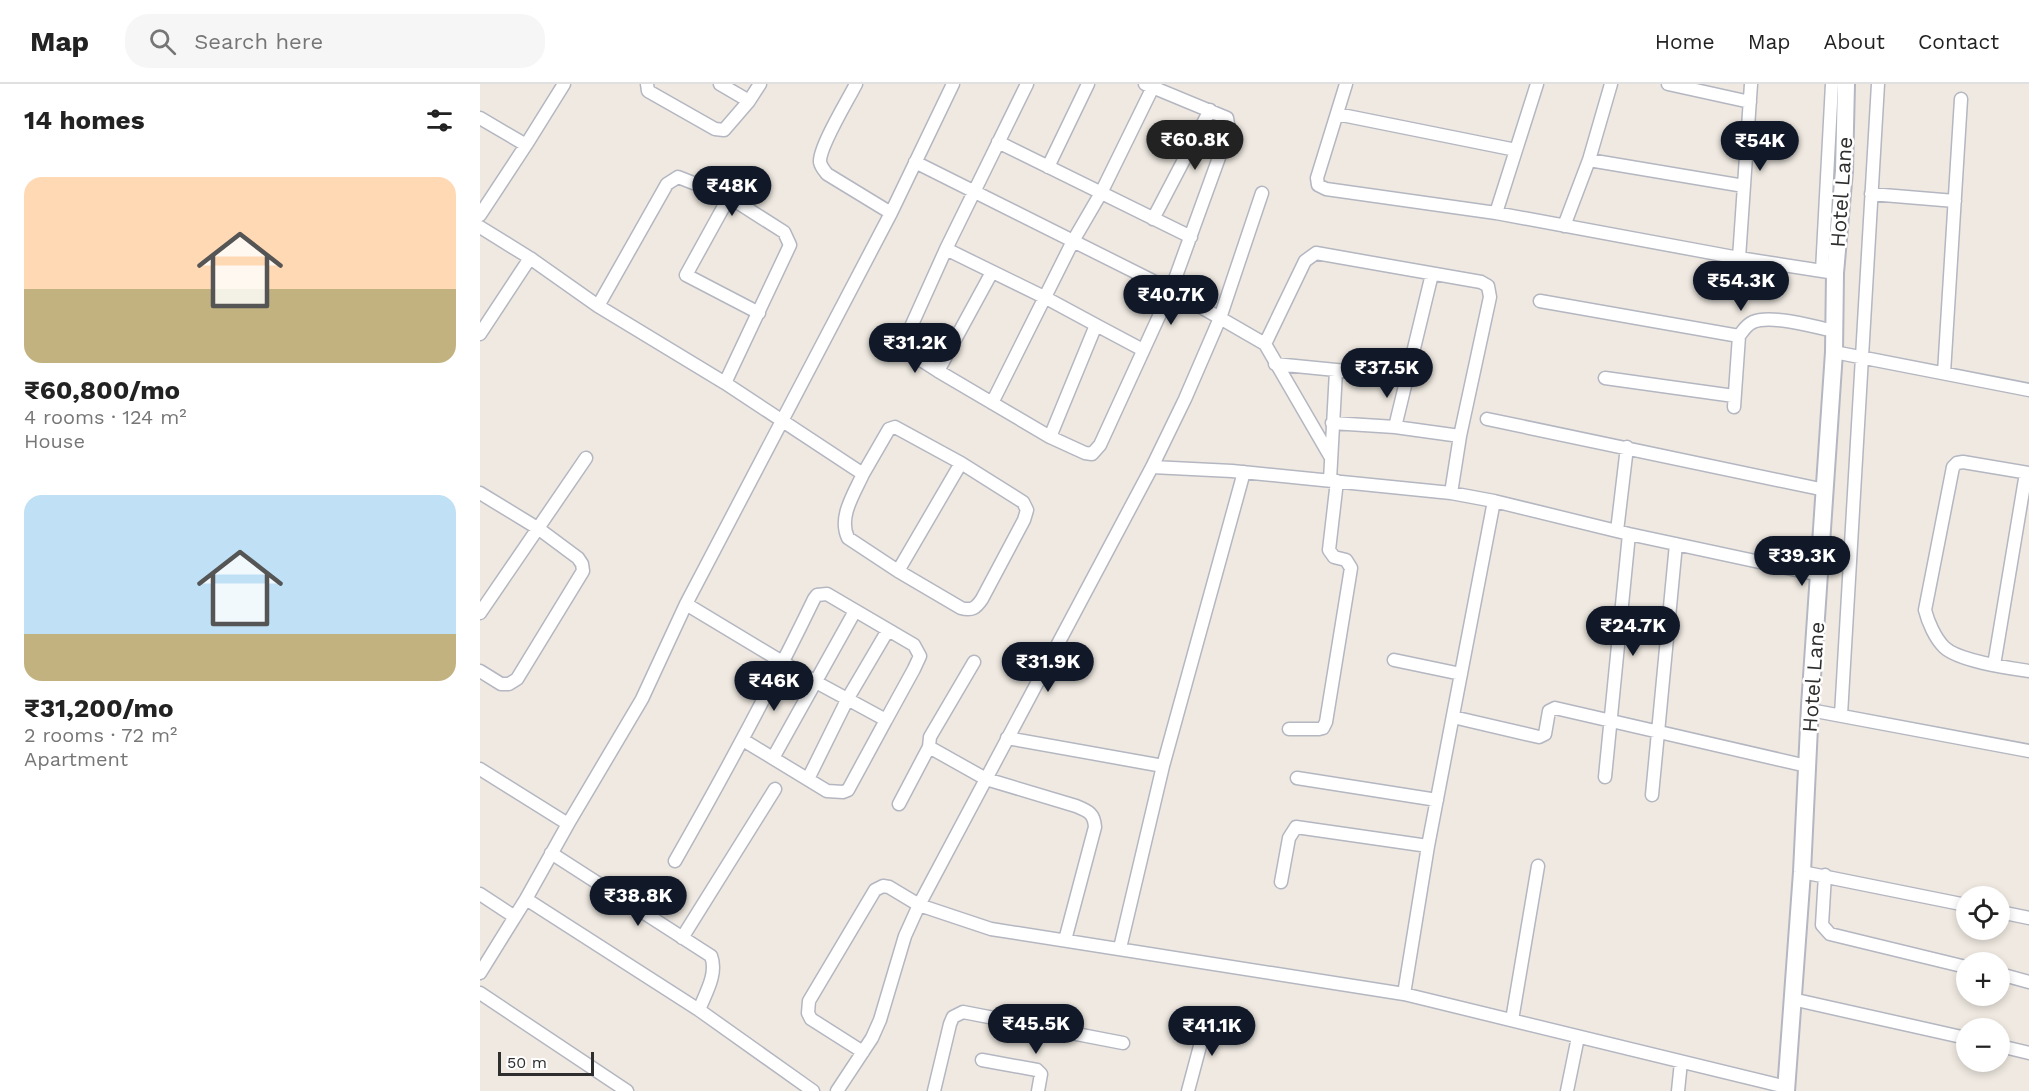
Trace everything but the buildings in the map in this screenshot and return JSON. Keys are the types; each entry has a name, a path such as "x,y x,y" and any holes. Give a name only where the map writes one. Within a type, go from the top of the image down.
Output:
{"street":[{"path":"480,215 564,84"},
{"path":"647,84 648,91 654,95 715,129 724,130 749,101 760,84"},
{"path":"720,84 749,101"},
{"path":"855,84 824,146 820,160 827,174 891,213"},
{"path":"480,973 526,899 642,699 686,604 891,213 953,84"},
{"path":"992,403 1073,241 1101,193 1149,86 1227,118 1229,130 1171,290 1097,450 1092,454 1085,453 992,403 913,355 906,347 905,340 946,249 1027,84"},
{"path":"1048,167 1088,84"},
{"path":"1346,84 1317,178 1318,185 1326,189 1496,213 1738,258 1828,272 1832,84"},
{"path":"1496,213 1537,84"},
{"path":"1564,226 1589,160 1611,84"},
{"path":"1668,84 1750,102"},
{"path":"1738,258 1751,84"},
{"name":"Hotel Lane","path":"1786,1089 1804,1001 1814,873 1808,766 1825,713 1820,575 1825,489 1839,353 1834,331 1828,272 1844,171 1846,84"},
{"path":"1878,84 1860,357 1825,713 2029,751"},
{"path":"1944,373 1961,99"},
{"path":"1153,219 1210,110"},
{"path":"1337,114 1516,150"},
{"path":"480,118 526,145"},
{"path":"998,142 1191,237"},
{"path":"1589,160 1744,186"},
{"path":"915,162 1171,290 1265,344 1330,456"},
{"path":"598,306 667,184 678,177 729,197 784,232 790,245 725,383"},
{"path":"837,1091 863,1053 880,1020 905,936 919,906 1152,467 1185,399 1220,318 1262,193"},
{"path":"1871,194 1955,201"},
{"path":"729,197 686,275 759,313"},
{"path":"480,227 530,258 598,306 725,383 863,474"},
{"path":"946,249 1046,298 1143,350"},
{"path":"1265,344 1305,261 1316,253 1482,282 1488,286 1490,297 1460,435 1451,494"},
{"path":"480,334 530,258"},
{"path":"938,371 992,272"},
{"path":"1395,427 1432,274"},
{"path":"1540,301 1739,336"},
{"path":"1605,378 1734,402 1739,336 1744,328 1753,322 1766,319 1834,331"},
{"path":"1050,436 1096,325"},
{"path":"1839,353 2029,389"},
{"path":"1275,364 1407,377"},
{"path":"1289,729 1320,729 1326,722 1350,568 1346,560 1334,557 1329,550 1333,481 1330,456 1336,370"},
{"path":"1487,419 1825,489"},
{"path":"1332,423 1395,427 1460,435"},
{"path":"895,427 961,463 1023,502 1027,510 1024,520 982,599 975,608 969,610 961,608 898,571 848,538 844,530 846,512 863,474 889,429 895,427"},
{"path":"1605,777 1612,721 1627,447"},
{"path":"480,613 586,458"},
{"path":"1994,665 2028,473 1964,462 1957,463 1953,467 1925,610 1929,623 1943,646 1957,654 1994,665 2029,671"},
{"path":"898,571 961,463"},
{"path":"1152,467 1244,472 1451,494 1494,501 1820,575"},
{"path":"1120,948 1163,766 1244,472"},
{"path":"480,493 539,529 578,558 583,571 581,578 517,679 509,684 501,684 480,671"},
{"path":"1404,994 1428,846 1494,501"},
{"path":"1652,795 1676,544"},
{"path":"675,861 743,740 817,595 827,594 915,645 920,656 914,669 848,790 835,793 826,791 743,740"},
{"path":"686,604 814,681 886,720"},
{"path":"773,758 855,611"},
{"path":"808,779 849,698 888,630"},
{"path":"1394,660 1461,674"},
{"path":"899,804 929,747 930,737 974,662"},
{"path":"1453,717 1539,737 1545,734 1549,711 1555,708 1808,766"},
{"path":"1007,738 1163,766"},
{"path":"929,747 986,778 1090,812 1095,827 1065,940"},
{"path":"480,769 568,824"},
{"path":"1297,778 1437,800"},
{"path":"682,938 775,789"},
{"path":"1281,882 1289,838 1296,827 1428,846"},
{"path":"551,854 711,956 714,972 699,1011"},
{"path":"1512,1020 1538,866"},
{"path":"1956,903 1814,873 1822,925 1830,934 1956,965"},
{"path":"863,1053 811,1019 808,1014 809,1001 879,886 889,887 919,906 991,929 1404,994 1786,1089"},
{"path":"480,894 515,917"},
{"path":"526,899 699,1011 813,1091"},
{"path":"2010,914 2029,918"},
{"path":"2010,977 2029,982"},
{"path":"480,993 627,1091"},
{"path":"1804,1001 1956,1036"},
{"path":"934,1091 952,1017 963,1012 1123,1043"},
{"path":"1188,1091 1208,1016"},
{"path":"1568,1091 1578,1037"},
{"path":"2010,1048 2029,1053"},
{"path":"982,1060 1037,1071 1041,1074 1038,1091"},
{"path":"1678,1091 1681,1062"}]}
